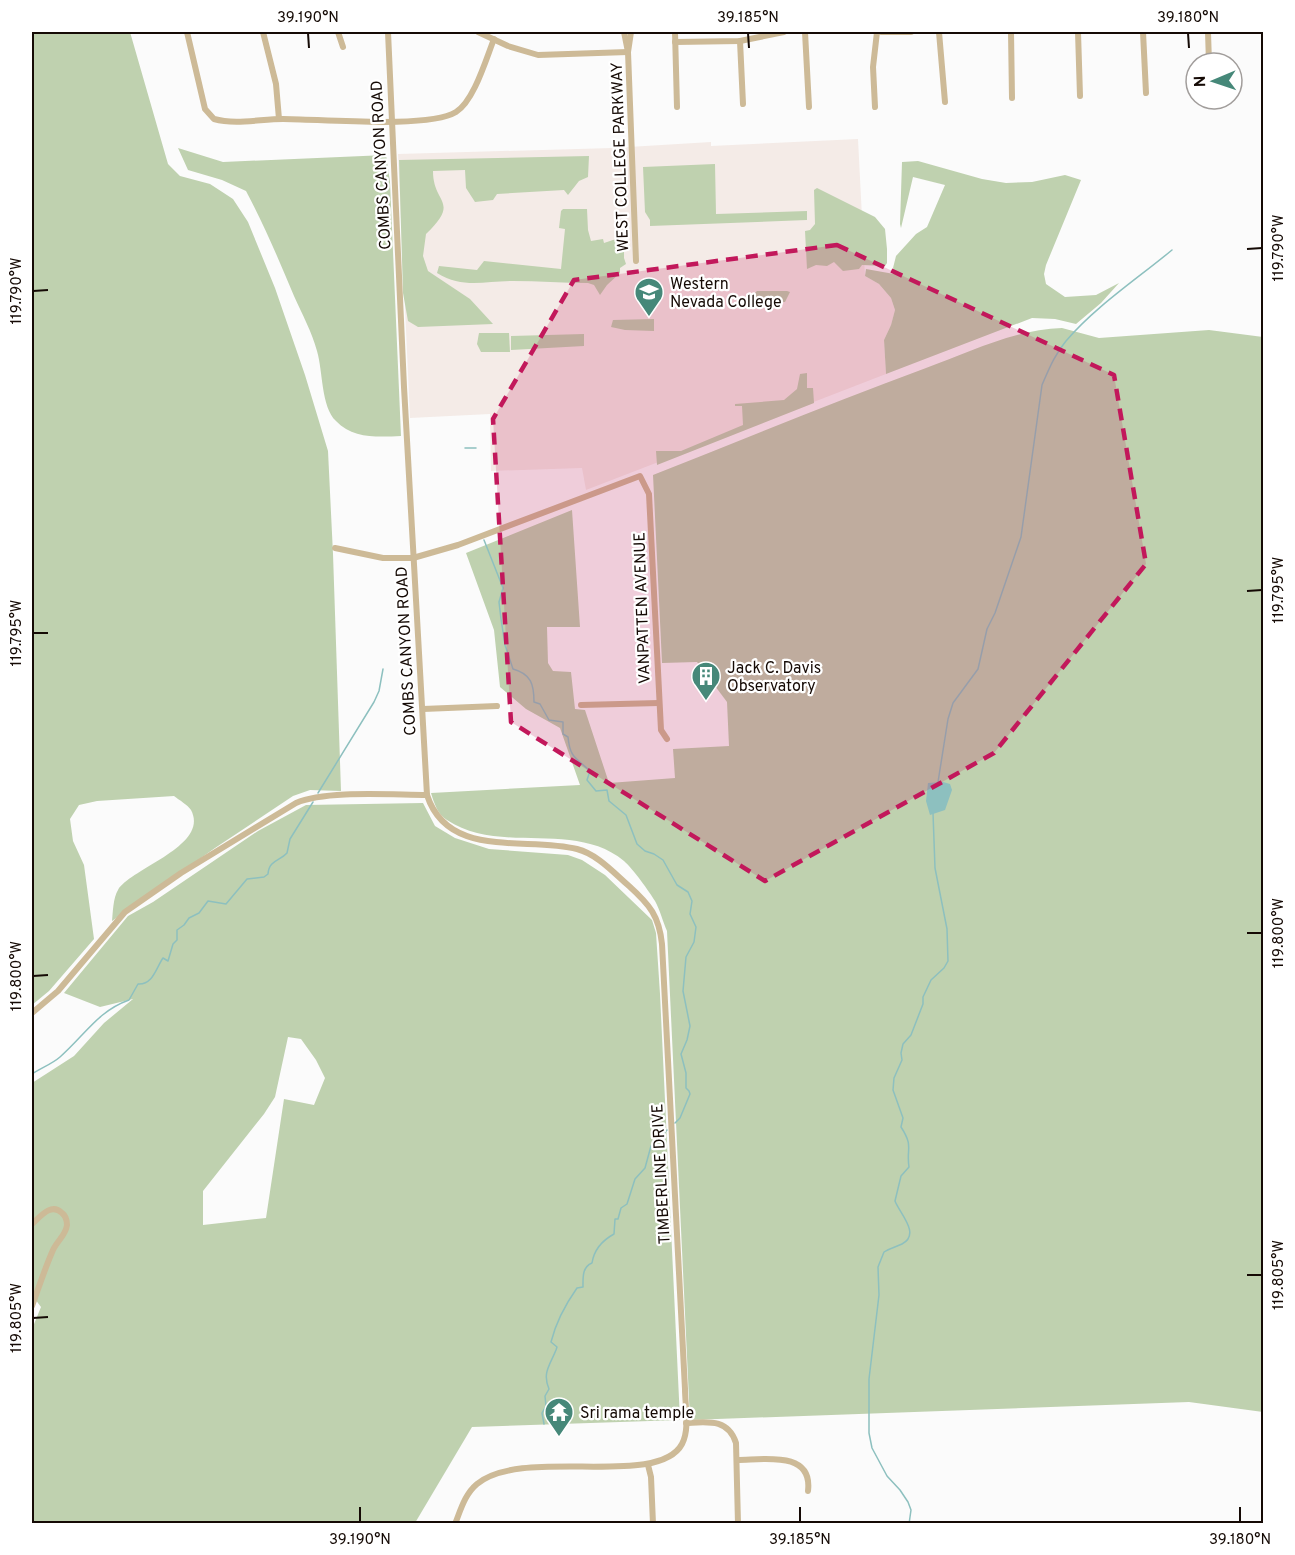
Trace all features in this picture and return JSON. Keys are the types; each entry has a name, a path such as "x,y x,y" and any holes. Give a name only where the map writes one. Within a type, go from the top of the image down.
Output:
{"street":[{"path":"187,32 205,109 214,119 230,121 279,119 391,121 445,117 459,111 471,94 494,39"},
{"path":"263,32 276,84 279,119"},
{"path":"338,32 343,47"},
{"name":"COMBS CANYON ROAD","path":"388,32 413,558 427,795"},
{"path":"478,32 524,52 538,55 628,52"},
{"name":"WEST COLLEGE PARKWAY","path":"624,32 628,52"},
{"name":"WEST COLLEGE PARKWAY","path":"632,32 628,52 636,261"},
{"path":"675,32 677,106"},
{"path":"675,42 756,39 784,32"},
{"path":"805,32 809,107"},
{"path":"875,107 873,67 879,32 911,32"},
{"path":"939,32 945,102"},
{"path":"1011,32 1012,98"},
{"path":"1078,32 1080,96"},
{"path":"1143,32 1146,93"},
{"path":"1208,32 1209,51"},
{"path":"740,40 743,104"},
{"name":"VANPATTEN AVENUE","path":"413,558 458,545 640,476 649,494 651,512 659,703 661,730 667,739"},
{"path":"335,548 383,558 413,558"},
{"path":"581,705 659,703"},
{"path":"423,709 497,706"},
{"path":"32,1013 62,986 125,912 181,873 296,803 327,796 427,795"},
{"name":"TIMBERLINE DRIVE","path":"427,795 441,822 481,840 561,847 586,852 634,891 653,911 658,921 662,944 686,1423 684,1439 676,1453 669,1458 648,1465 530,1468 489,1475 466,1497 455,1524"},
{"path":"32,1224 47,1210 54,1209 62,1211 67,1225 64,1234 54,1248 32,1306"},
{"path":"686,1423 707,1422 725,1426 733,1432 737,1460 738,1524"},
{"path":"737,1460 783,1459 795,1462 807,1475 808,1491"},
{"path":"648,1465 651,1478 653,1524"}],"highlighted area":[{"path":"837,245 1114,375 1146,564 994,753 765,881 511,722 493,419 574,280"}],"shaded area":[{"name":"Western Nevada College","path":"858,139 865,276 879,284 891,298 895,310 884,340 886,374 586,490 582,468 491,471 490,414 410,418 398,154 612,148 711,142 711,146"}],"green space":[{"path":"32,32 130,32 168,164 180,176 210,184 233,199 248,222 275,288 328,451 341,791 310,790 293,796 112,921 114,901 118,890 138,873 180,845 189,835 194,823 191,810 174,796 97,801 79,805 70,819 73,841 84,865 94,939 49,991 32,1005"},
{"path":"178,148 223,162 386,155 390,182 401,436 358,434 343,427 331,415 325,398 319,359 312,337 246,191 222,180 188,170"},
{"path":"589,156 588,177 579,181 568,195 564,190 497,194 493,200 475,202 466,188 465,170 433,171 434,182 444,208 442,215 426,234 423,256 428,271 470,299 493,324 418,327 408,321 403,293 399,160"},
{"path":"918,161 982,179 1006,183 1032,182 1065,175 1081,180 1046,265 1044,274 1046,284 1065,297 1096,295 1119,283 1101,303 1076,324 1055,319 1032,318 886,374 884,340 895,310 891,298 879,284 865,276 866,269 894,274 896,256 916,234 927,227 945,185 913,177 901,228 900,224 902,162"},
{"path":"715,164 716,214 807,211 807,220 650,226 650,220 645,212 643,167"},
{"path":"817,188 875,217 885,229 887,263 885,266 862,265 859,269 843,271 834,262 827,266 816,265 807,269 805,231 810,230 815,224 814,190"},
{"path":"563,209 587,209 591,241 603,239 604,243 619,238 624,245 626,264 620,268 620,273 600,295 594,285 588,283 513,281 465,283 437,273 439,266 477,270 484,261 561,269 565,229 559,228"},
{"path":"757,291 790,292 785,302 748,303 748,299"},
{"path":"654,319 654,331 611,327 613,320"},
{"path":"1062,328 1099,338 1209,330 1263,337 1263,1412 1189,1402 690,1420 667,931 655,901 641,880 624,861 604,849 583,842 513,838 468,830 444,818 437,808 431,793 580,785 560,728 526,709 500,687 494,630 466,553 572,510 580,627 547,627 548,663 553,671 571,672 575,709 585,710 609,783 675,778 673,749 729,746 727,702 697,662 662,663 653,475 993,342 1027,332"},
{"path":"479,333 509,333 510,352 481,352 477,344"},
{"path":"584,334 584,346 511,350 511,336"},
{"path":"807,373 807,388 813,388 814,403 657,465 656,451 681,451 743,425 742,406 735,406 735,404 784,400 797,389 800,374"},
{"path":"423,803 435,826 455,838 489,849 568,855 582,860 605,875 652,920 656,933 660,994 680,1420 472,1427 415,1523 32,1523 32,1329 41,1307 32,1295 32,1083 74,1056 104,1023 133,999 100,1007 64,993 128,916 153,902 258,831 306,805","holes":["288,1037 301,1039 325,1078 314,1105 284,1099 266,1218 203,1225 203,1191 275,1097"]}],"water":[{"path":"928,783 950,784 952,790 945,810 930,815 926,801"}],"waterway":[{"path":"938,782 948,719 953,703 978,669 987,629 995,613 1021,537 1042,385 1047,373 1059,351 1078,328 1103,304 1172,250"},
{"path":"465,448 476,448"},
{"path":"484,540 503,588 499,602 501,619 505,645 513,669 528,677 533,690 534,702 540,704 549,720 563,722 563,734 568,737 572,754 590,771 587,780 596,791 607,790 609,801 626,815 637,844 663,860 677,885 688,892 692,901 690,914 696,927 694,942 686,957 683,991 690,1026 681,1054 686,1073 686,1088 690,1094 680,1118 675,1123"},
{"path":"318,793 374,702 379,691 383,669"},
{"path":"32,1074 54,1062 100,1017 129,1000 138,984 151,979 163,958 168,961 173,944 177,940 177,930 189,918 199,913 208,901 226,904 247,879 264,877 268,874 270,866 287,853 290,839 313,802"},
{"path":"909,1524 911,1510 908,1502 887,1476 872,1448 869,1433 869,1379 879,1295 878,1267 884,1252 902,1244 910,1235 908,1224 895,1201 901,1176 909,1167 908,1143 901,1127 903,1118 893,1090 894,1078 902,1060 903,1044 911,1035 923,1004 923,997 931,980 948,961 947,929 935,868 933,813"},
{"path":"544,1424 542,1413 546,1406 545,1396 549,1389 546,1378 557,1347 551,1342 558,1321 577,1288 583,1287 585,1270 592,1263 597,1250 606,1239 614,1234 615,1219 618,1219 621,1208 627,1204 635,1179 645,1168 651,1146 667,1130"}],"place":[{"name":"Western Nevada College","path":"649,318"},
{"name":"Jack C. Davis Observatory","path":"706,702"},
{"name":"Sri rama temple","path":"559,1438"}]}
